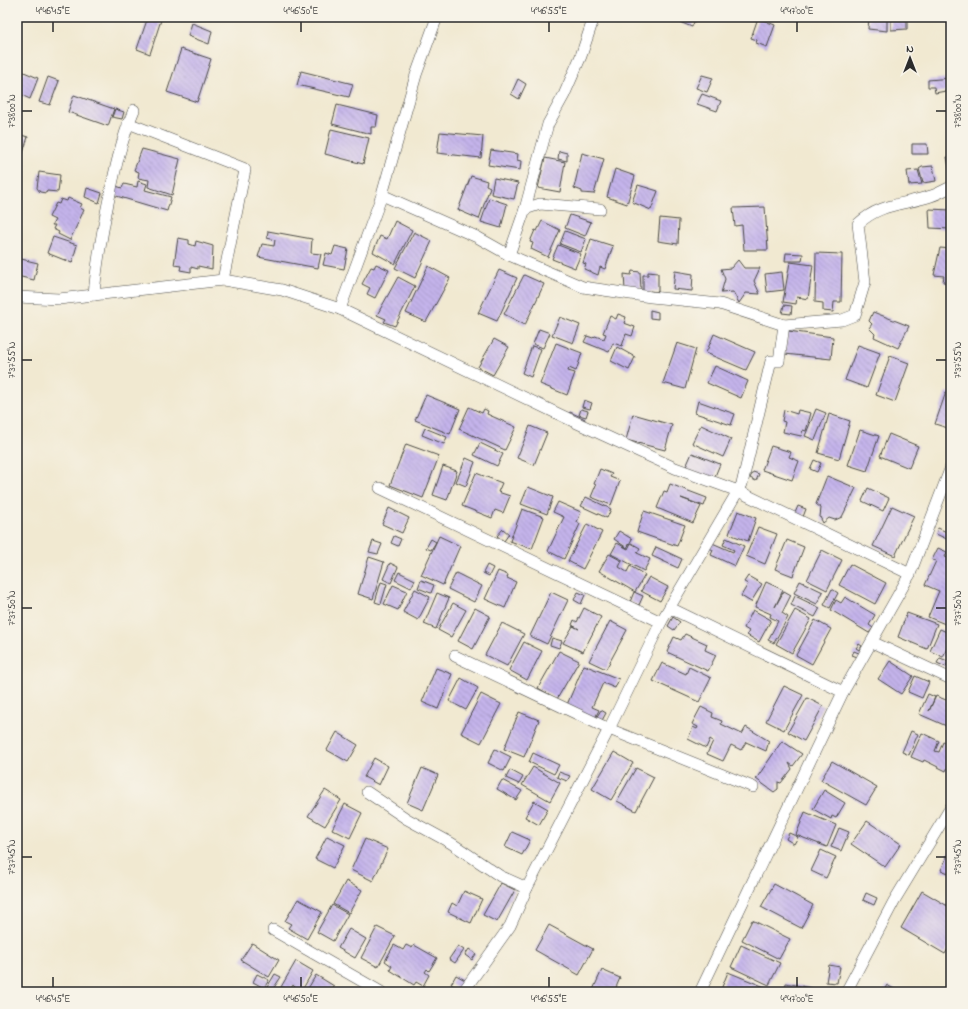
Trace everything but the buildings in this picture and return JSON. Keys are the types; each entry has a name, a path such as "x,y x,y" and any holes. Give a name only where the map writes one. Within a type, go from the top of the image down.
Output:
{"street":[{"path":"340,309 382,195 416,75 437,17"},
{"path":"509,255 525,209 548,124 570,82 594,17"},
{"path":"94,295 96,269 113,180 128,123 134,110"},
{"path":"128,123 245,170 223,280"},
{"path":"382,195 477,237 509,255 583,287 651,297 720,304 784,325 842,320 855,315 865,282 858,224 869,214 885,207 931,196 951,187"},
{"path":"525,209 540,204 600,209"},
{"path":"17,297 59,299 223,280 282,290 340,309 675,468 738,491 910,574"},
{"path":"463,992 510,926 527,888 661,622 742,484 771,361 779,361 784,325"},
{"path":"700,992 843,692 910,574 951,467"},
{"path":"380,488 661,622"},
{"path":"670,608 843,692"},
{"path":"872,642 951,679"},
{"path":"455,656 608,729 753,786"},
{"path":"369,793 527,888"},
{"path":"846,992 894,901 951,808"},
{"path":"273,930 381,992"}]}
